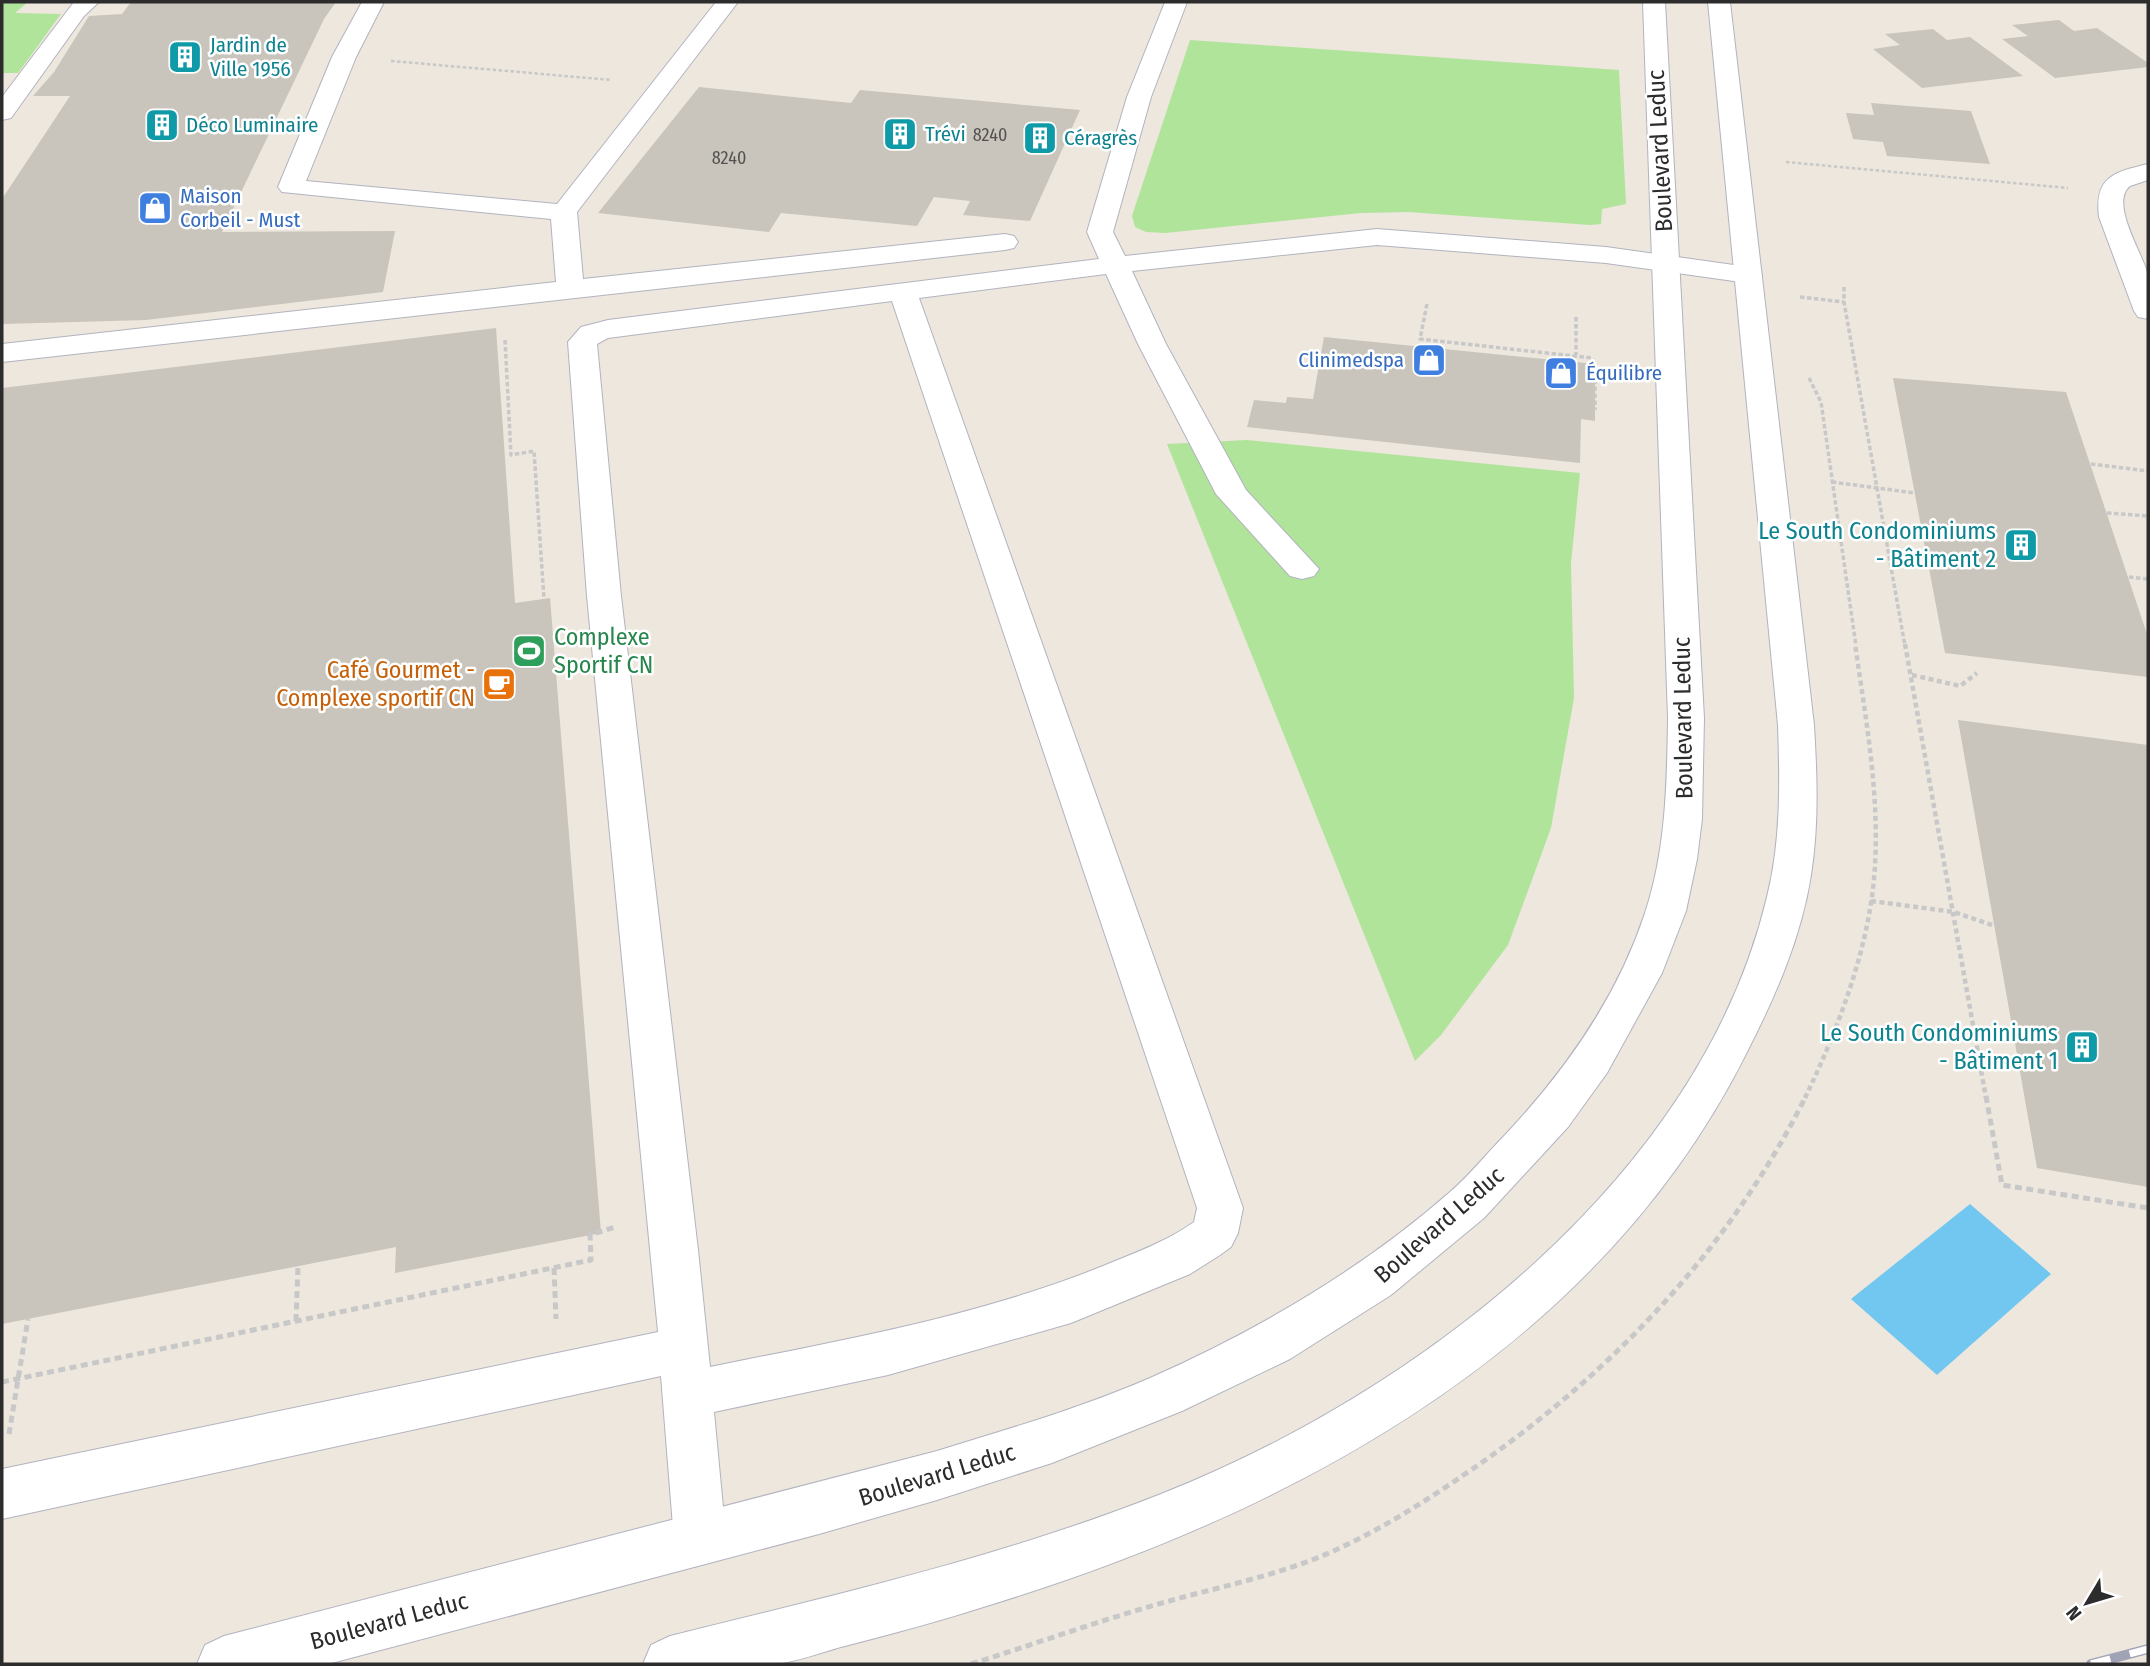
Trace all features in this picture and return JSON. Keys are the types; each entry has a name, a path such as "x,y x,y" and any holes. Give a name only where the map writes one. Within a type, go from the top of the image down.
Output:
{"street":[{"path":"2,113 76,11 88,2"},
{"path":"373,2 344,57 291,187 564,212"},
{"path":"570,287 564,212 727,2"},
{"path":"1176,2 1139,97 1101,229 1114,265 1152,344 1232,494 1302,569"},
{"name":"Boulevard Leduc","path":"224,1664 841,1504 1029,1448 1097,1424 1226,1369 1329,1311 1371,1284 1423,1244 1503,1171 1574,1086 1606,1037 1647,961 1673,884 1685,812 1686,718 1654,2"},
{"path":"670,1664 854,1616 1065,1554 1245,1483 1389,1403 1495,1329 1590,1241 1661,1159 1698,1108 1719,1071 1756,992 1783,915 1796,842 1798,760 1720,2"},
{"path":"2148,172 2116,183 2108,201 2148,311"},
{"path":"700,1539 686,1372 604,596 582,342 591,333 608,329 1114,265 1377,237 1606,255 1748,275"},
{"path":"2,353 397,310 570,287 1005,242"},
{"path":"2,1494 686,1372 888,1353 1054,1308 1173,1259 1215,1233 1220,1208 903,292"}],"path":[{"path":"391,61 621,81"},
{"path":"1786,162 2075,188"},
{"path":"1844,287 1844,302 1876,488 1912,675 2002,1185 2148,1208"},
{"path":"1792,297 1844,302"},
{"path":"1427,304 1420,340 1592,358 1595,364 1595,410"},
{"path":"1576,317 1576,355"},
{"path":"504,334 511,454 534,451 544,599"},
{"path":"1431,348 1432,341"},
{"path":"1560,354 1560,361"},
{"path":"2091,464 2148,471"},
{"path":"1832,482 1915,493"},
{"path":"2107,513 2148,517"},
{"path":"2129,577 2148,579"},
{"path":"1912,675 1960,686 1977,673"},
{"path":"1871,901 1954,912 1995,926"},
{"path":"2,1382 591,1261 590,1235"},
{"path":"296,1321 298,1266"},
{"path":"18,1379 28,1319"}],"green space":[{"path":"2,2 28,2 15,13 61,14 18,73 2,73"},
{"path":"1190,40 1619,70 1626,204 1602,209 1601,224 1590,225 1408,212 1361,213 1165,233 1146,232 1135,227 1132,216"},
{"path":"1247,440 1580,473 1571,563 1574,698 1551,828 1508,945 1441,1035 1415,1061 1167,444"}],"water":[{"path":"1970,1204 2051,1274 1937,1375 1851,1299"}],"building":[{"path":"131,2 336,2 324,19 222,232 395,231 383,292 146,320 2,324 2,199 70,96 33,96 54,72 89,16 122,14"},
{"path":"2059,20 2074,31 2097,28 2148,63 2148,67 2055,78 2002,39 2028,36 2012,25"},
{"path":"1933,29 1947,40 1970,37 2023,76 1922,88 1873,49 1900,45 1885,34"},
{"path":"699,87 851,103 860,90 1080,110 1030,221 963,215 970,201 934,197 917,226 781,213 769,232 598,213"},
{"path":"1871,103 1971,111 1990,164 1887,156 1883,142 1853,139 1846,113 1874,115"},
{"path":"496,328 515,603 550,598 601,1233 395,1273 396,1247 2,1324 2,388"},
{"path":"1324,337 1595,364 1595,421 1581,419 1580,463 1247,427 1254,400 1286,403 1287,397 1313,399"},
{"name":"Le South Condominiums - Bâtiment 2","path":"1893,378 2066,392 2148,637 2148,677 1945,653"},
{"name":"Le South Condominiums - Bâtiment 1","path":"1958,720 2148,745 2148,1187 2037,1168"}],"railway":[{"path":"2091,1664 2148,1649"}],"place":[{"name":"Jardin de Ville 1956","path":"185,57"},
{"name":"Déco Luminaire","path":"162,125"},
{"name":"Trévi","path":"900,134"},
{"name":"Céragrès","path":"1040,138"},
{"name":"Maison Corbeil - Must","path":"155,208"},
{"name":"Clinimedspa","path":"1429,360"},
{"name":"Équilibre","path":"1561,373"},
{"name":"Le South Condominiums - Bâtiment 2","path":"2021,545"},
{"name":"Complexe Sportif CN","path":"529,651"},
{"name":"Café Gourmet - Complexe sportif CN","path":"499,684"},
{"name":"Le South Condominiums - Bâtiment 1","path":"2082,1047"}]}
